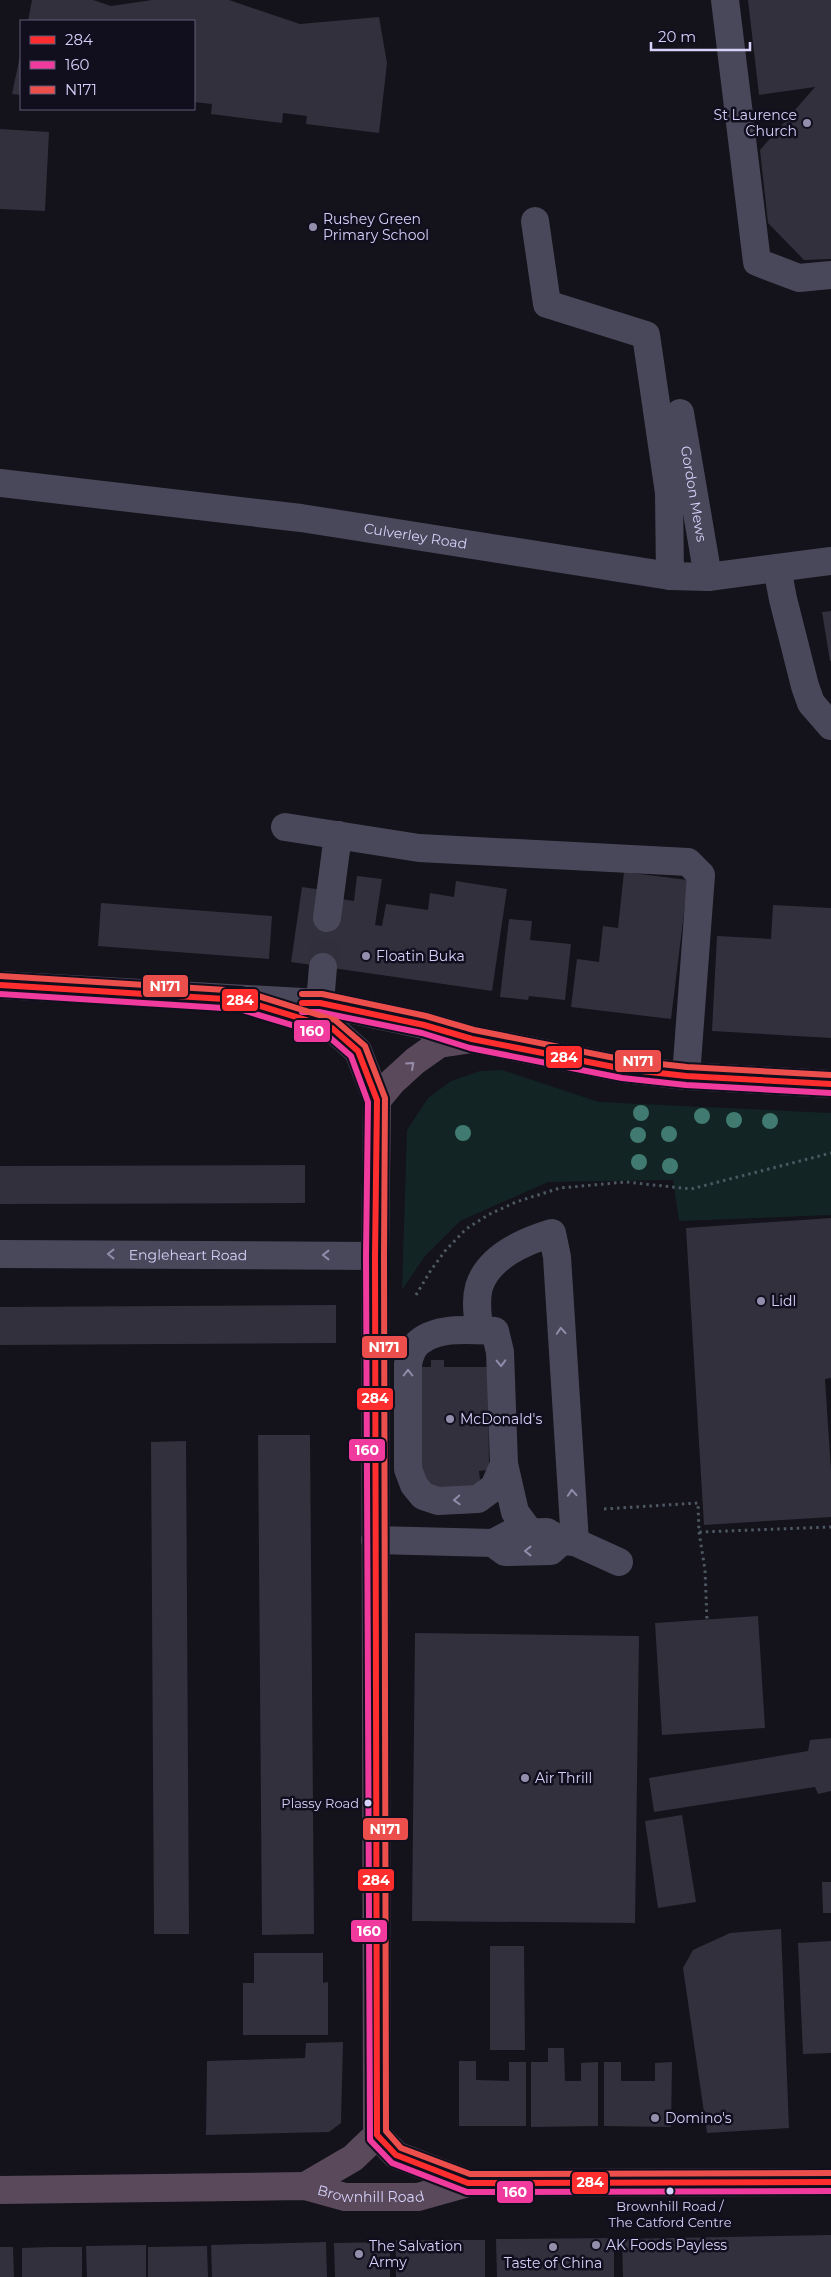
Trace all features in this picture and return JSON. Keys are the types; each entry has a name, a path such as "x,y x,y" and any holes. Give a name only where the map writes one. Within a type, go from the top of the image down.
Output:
{"highway":[{"path":"468,2183 396,2155 377,2135 375,1256 377,1100 415,1061 439,1044 472,1039 624,1069 686,1076 831,1084"},
{"path":"306,2186 353,2158 377,2135"},
{"name":"Brownhill Road","path":"0,2190 306,2186 345,2197 418,2197 468,2183 831,2182"}],"street":[{"path":"725,0 757,262 799,278 831,275"},
{"path":"534,221 547,304 646,335 669,493 670,576"},
{"name":"Gordon Mews","path":"680,413 708,576"},
{"name":"Culverley Road","path":"0,483 301,518 670,576 708,576 831,561"},
{"path":"778,568 783,600 805,686 811,703 831,726"},
{"path":"285,827 419,848 688,862 701,875 686,1076"},
{"path":"328,918 338,835"},
{"path":"320,1003 323,967"},
{"path":"0,985 320,1003 424,1024 472,1039"},
{"path":"241,1000 332,1028 358,1051 377,1100"},
{"path":"479,1330 477,1297 486,1274 511,1250 531,1239 552,1233 557,1257 573,1510 568,1541"},
{"name":"Engleheart Road","path":"0,1254 375,1256"},
{"path":"504,1464 494,1487 478,1499 438,1501 423,1496 414,1485 408,1469 408,1364 413,1349 436,1332 495,1331 500,1352 504,1464 515,1512 528,1531"},
{"path":"375,1540 493,1543 512,1533 528,1531 547,1532 619,1562"},
{"path":"493,1543 505,1552 551,1551 568,1541"}],"path":[{"path":"416,1295 445,1251 466,1229 488,1215 516,1202 560,1188 626,1182 691,1190 831,1153"},
{"path":"573,1510 698,1503 707,1620"},
{"path":"699,1532 831,1527"}],"shaded area":[{"path":"502,1070 599,1102 831,1113 831,1215 679,1221 673,1180 548,1182 460,1221 425,1256 402,1290 407,1130 428,1098 451,1081 480,1071"}],"building":[{"path":"32,0 93,0 111,6 152,0 229,0 300,24 379,17 387,63 379,133 306,124 307,116 283,113 282,123 211,114 212,104 195,102 195,20 28,20"},
{"name":"St Laurence Church","path":"748,0 831,0 831,259 804,260 768,223 760,150 815,87 759,95"},
{"path":"20,56 20,95 12,94"},
{"path":"0,129 49,132 45,211 0,209"},
{"path":"831,611 831,661 830,661 822,612"},
{"path":"624,872 688,880 671,1019 571,1007 577,959 599,962 603,926 618,928"},
{"path":"357,876 382,879 375,925 382,926 386,904 428,910 430,893 454,897 456,881 507,889 492,991 291,962 302,887 323,890 341,899 354,901"},
{"path":"101,903 272,916 269,959 98,946"},
{"path":"773,905 831,908 831,1038 712,1031 717,936 771,939"},
{"path":"509,919 532,921 530,940 571,944 565,1000 529,996 528,1000 500,997"},
{"path":"305,1165 305,1203 0,1204 0,1166"},
{"path":"831,1218 831,1378 825,1379 831,1471 831,1517 704,1525 686,1228"},
{"path":"336,1305 336,1343 0,1345 0,1307"},
{"name":"McDonald's","path":"431,1360 444,1360 444,1367 488,1367 489,1470 479,1471 480,1480 469,1490 451,1491 421,1484 411,1367 431,1367"},
{"path":"258,1435 310,1435 314,1934 262,1935"},
{"path":"186,1441 189,1934 154,1934 151,1442"},
{"path":"758,1616 765,1728 662,1735 655,1623"},
{"name":"Air Thrill","path":"415,1633 639,1636 635,1923 412,1921"},
{"path":"831,1738 831,1791 818,1794 815,1787 654,1812 649,1778 808,1751 810,1740"},
{"path":"682,1815 696,1902 658,1908 645,1821"},
{"path":"822,1882 831,1882 831,1913 823,1913"},
{"path":"781,1929 789,2128 707,2133 683,1968 693,1950 730,1933"},
{"path":"831,1941 831,2053 803,2054 798,1943"},
{"path":"490,1946 524,1946 525,2050 490,2050"},
{"path":"254,1953 323,1953 323,1983 328,1982 328,2035 243,2035 243,1983 254,1983"},
{"path":"343,2042 341,2123 329,2132 206,2135 207,2061 305,2058 306,2043"},
{"path":"548,2048 564,2048 565,2081 581,2081 581,2063 598,2062 598,2126 531,2127 531,2062 548,2062"},
{"path":"459,2061 476,2061 476,2080 509,2081 509,2062 526,2062 526,2126 459,2126"},
{"path":"604,2062 621,2062 621,2081 655,2081 655,2063 672,2062 671,2127 604,2126"},
{"path":"831,2235 831,2277 623,2277 622,2239"},
{"path":"614,2238 614,2277 497,2277 496,2239"},
{"path":"396,2240 485,2240 485,2277 396,2277"},
{"path":"326,2242 327,2277 212,2277 211,2245"},
{"path":"390,2242 390,2277 335,2277 334,2243"},
{"path":"146,2245 146,2277 87,2277 86,2246"},
{"path":"207,2246 208,2277 148,2277 148,2247"},
{"path":"0,2247 13,2247 14,2277 0,2277"},
{"path":"82,2247 82,2277 22,2277 22,2248"}],"tunnel":[{"path":"323,967 327,918"}],"transit line":[{"name":"N171","path":"0,976 242,991 335,1020 365,1046 385,1098 386,2131 401,2148 470,2174 831,2173"},
{"name":"284","path":"0,985 241,1000 332,1028 358,1051 377,1100 375,1256 377,2135 396,2155 468,2183 831,2182"},
{"name":"160","path":"0,994 239,1009 328,1036 351,1056 368,1102 366,1256 370,2140 392,2163 467,2192 831,2191"},
{"name":"N171","path":"302,994 322,994 426,1016 474,1030 625,1060 687,1067 831,1075"},
{"name":"284","path":"302,1003 320,1003 424,1025 472,1039 624,1069 686,1076 831,1084"},
{"name":"160","path":"302,1012 319,1012 422,1033 470,1048 622,1078 686,1085 831,1093"}],"place":[{"name":"St Laurence Church","path":"807,123"},
{"name":"Rushey Green Primary School","path":"313,227"},
{"name":"Floatin Buka","path":"366,956"},
{"name":"Lidl","path":"761,1301"},
{"name":"McDonald's","path":"450,1419"},
{"name":"Air Thrill","path":"525,1778"},
{"name":"Plassy Road","path":"368,1803"},
{"name":"Domino's","path":"655,2118"},
{"name":"Brownhill Road / The Catford Centre","path":"670,2191"},
{"name":"AK Foods Payless","path":"596,2245"},
{"name":"Taste of China","path":"553,2247"},
{"name":"The Salvation Army","path":"359,2254"}]}
